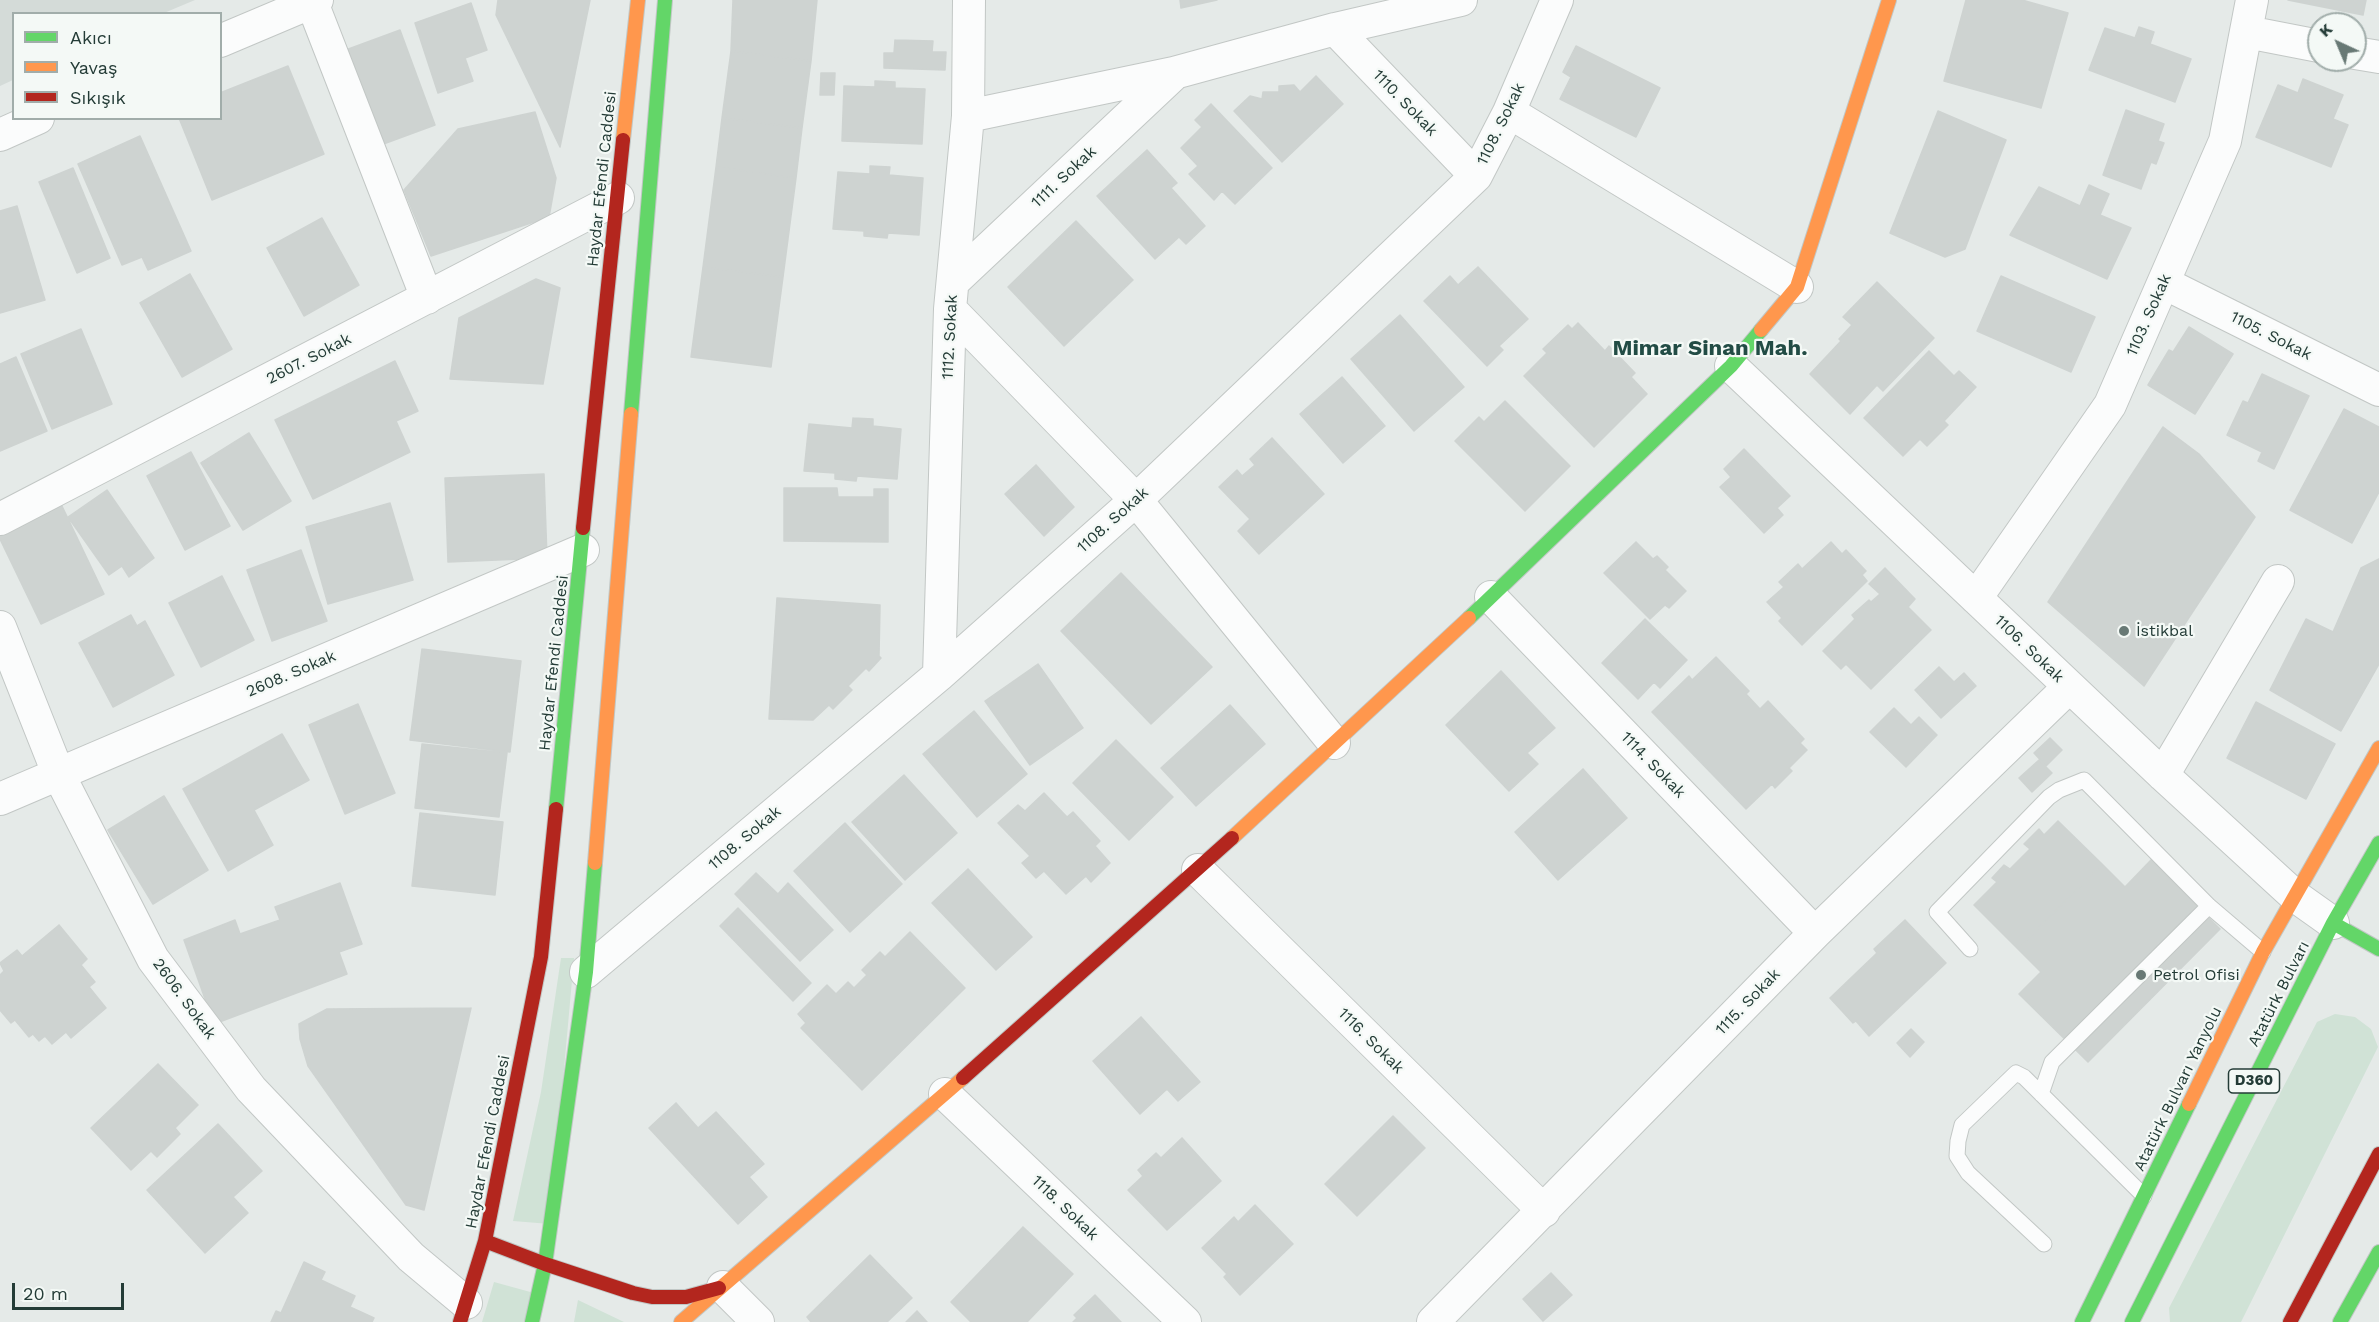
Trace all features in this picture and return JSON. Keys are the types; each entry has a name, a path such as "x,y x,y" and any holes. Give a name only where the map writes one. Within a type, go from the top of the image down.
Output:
{"main road":[{"name":"Haydar Efendi Caddesi","path":"463,1312 486,1241 541,957 638,0"},
{"path":"532,1322 545,1264 586,972 665,0"},
{"path":"681,1322 945,1094 1198,870 1491,597 1731,366 1797,287 1888,0"},
{"name":"Atatürk Bulvarı Yanyolu","path":"2082,1322 2263,952 2379,748"},
{"name":"Atatürk Bulvarı","path":"2132,1322 2333,923 2379,843"},
{"path":"2333,923 2379,949"},
{"path":"2290,1322 2379,1154"},
{"path":"486,1241 545,1264 652,1297 686,1297 723,1287"},
{"path":"2340,1322 2374,1266 2379,1252"}],"street":[{"name":"1112. Sokak","path":"939,675 952,295 968,116 969,0"},
{"path":"968,116 1174,74 1335,29 1461,0"},
{"name":"1108. Sokak","path":"586,972 939,675 1136,500 1476,176 1509,112 1557,0"},
{"name":"1103. Sokak","path":"1976,598 2110,405 2225,141 2252,0"},
{"path":"222,40 313,1 427,298"},
{"name":"1110. Sokak","path":"1335,29 1476,176"},
{"path":"2247,32 2307,44"},
{"name":"1111. Sokak","path":"952,295 1174,74"},
{"path":"1509,112 1797,287"},
{"path":"0,135 34,120"},
{"name":"2607. Sokak","path":"0,519 618,198"},
{"name":"1105. Sokak","path":"2164,283 2379,390"},
{"path":"952,295 1136,500 1335,743"},
{"name":"1106. Sokak","path":"1731,366 2163,775 2295,896 2333,923"},
{"name":"2608. Sokak","path":"0,800 58,773 583,550"},
{"path":"2163,775 2278,581"},
{"name":"1114. Sokak","path":"1491,597 1815,933"},
{"name":"2606. Sokak","path":"0,627 58,773 153,959 251,1089 463,1312"},
{"name":"1115. Sokak","path":"1433,1322 1815,933 2069,687"},
{"name":"1116. Sokak","path":"1198,870 1544,1211"},
{"name":"1118. Sokak","path":"945,1094 1185,1322"},
{"path":"723,1287 758,1322"}],"lane":[{"path":"1970,949 1936,912 2049,797 2059,790 2084,780 2209,906 2263,952"},
{"path":"2041,1094 2052,1062 2209,906"},
{"path":"2044,1244 1968,1173 1957,1156 1962,1125 2016,1073 2024,1077 2144,1196"}],"shaded area":[{"path":"0,0 195,0 166,12 12,12 12,80 0,86"}],"green space":[{"path":"561,958 574,958 550,1224 513,1221 541,1092"},
{"path":"2335,1014 2355,1017 2371,1029 2378,1047 2241,1322 2170,1322 2169,1308 2317,1022"},
{"path":"494,1282 534,1293 530,1322 482,1322"},
{"path":"578,1300 624,1322 574,1322"}],"building":[{"path":"498,0 590,0 560,147 496,15"},
{"path":"733,0 817,0 811,61 731,51"},
{"path":"1180,0 1217,0 1181,8"},
{"path":"1966,0 2022,0 2068,13 2041,108 1944,81"},
{"path":"2288,0 2366,0 2364,12 2348,12"},
{"path":"471,3 487,50 465,58 473,81 438,93 415,23"},
{"path":"2139,27 2154,32 2150,44 2191,59 2175,102 2089,70 2105,28 2135,38"},
{"path":"400,30 435,125 378,146 343,51"},
{"path":"895,40 933,41 932,52 946,52 945,70 884,68 884,53 894,53"},
{"path":"1576,46 1660,88 1636,137 1560,99 1571,77 1563,72"},
{"path":"731,51 811,61 802,128 722,118"},
{"path":"288,66 324,154 212,200 180,120 222,120 222,92"},
{"path":"821,73 835,73 834,95 820,95"},
{"path":"1316,76 1343,104 1282,162 1234,111 1250,96 1262,99 1263,92 1279,92 1279,86 1294,85 1300,92"},
{"path":"2303,79 2343,95 2333,119 2348,125 2331,167 2256,137 2278,85 2298,93"},
{"path":"875,81 895,82 895,88 925,89 922,144 842,141 844,86 875,87"},
{"path":"1211,104 1272,168 1235,204 1222,191 1214,200 1189,174 1198,166 1181,148 1202,127 1195,120"},
{"path":"2126,110 2164,124 2158,141 2164,143 2156,164 2151,162 2141,189 2103,175"},
{"path":"1938,111 2006,140 1965,249 1945,257 1890,233"},
{"path":"535,112 556,178 549,217 431,256 404,190 458,129"},
{"path":"722,118 802,128 796,178 716,167"},
{"path":"140,136 191,251 148,270 142,257 122,265 78,164"},
{"path":"1147,150 1177,183 1171,188 1205,226 1186,244 1179,237 1155,259 1097,196"},
{"path":"870,166 890,167 889,175 923,178 919,235 888,233 887,238 864,236 864,231 833,229 838,172 870,174"},
{"path":"716,167 796,178 783,277 703,267"},
{"path":"73,168 110,258 77,273 39,182"},
{"path":"2089,185 2109,194 2100,215 2131,228 2107,279 2010,235 2039,187 2080,206"},
{"path":"17,206 45,300 0,313 0,211"},
{"path":"322,218 359,285 304,316 267,248"},
{"path":"1076,221 1133,280 1064,346 1008,287"},
{"path":"703,267 783,277 771,367 691,357"},
{"path":"1478,267 1528,319 1499,346 1503,350 1487,366 1424,301 1450,276 1458,285"},
{"path":"190,274 232,349 182,377 140,303"},
{"path":"2001,276 2095,317 2071,372 1977,331"},
{"path":"536,279 560,288 543,384 450,379 459,318"},
{"path":"1877,282 1934,338 1883,391 1877,385 1850,414 1810,374 1841,341 1839,339 1852,325 1843,317"},
{"path":"1400,315 1464,387 1414,431 1351,359"},
{"path":"1578,323 1605,351 1609,346 1635,373 1631,377 1647,394 1594,447 1524,376 1547,353 1543,349 1568,325 1572,329"},
{"path":"2189,327 2233,354 2195,414 2148,385 2169,350 2173,352"},
{"path":"81,329 112,404 52,429 21,354"},
{"path":"1929,351 1954,376 1959,371 1976,387 1944,421 1948,425 1927,446 1920,439 1903,456 1864,418"},
{"path":"16,357 47,431 0,451 0,364"},
{"path":"395,361 418,411 396,421 410,452 313,499 275,420"},
{"path":"2262,374 2309,396 2274,469 2258,461 2262,452 2227,435 2243,401 2248,403"},
{"path":"1342,377 1385,426 1343,463 1300,414"},
{"path":"1505,401 1570,466 1525,511 1455,441 1479,417 1484,422"},
{"path":"2344,409 2379,427 2379,492 2352,543 2290,510"},
{"path":"853,418 873,419 873,426 901,429 897,479 857,476 856,481 835,479 835,473 804,471 809,424 852,428"},
{"path":"2163,427 2199,454 2255,517 2144,686 2048,602"},
{"path":"249,433 291,501 243,530 201,463"},
{"path":"1272,438 1324,494 1259,554 1238,531 1250,519 1219,487 1237,470 1242,476 1255,465 1250,459"},
{"path":"1744,449 1790,496 1777,508 1783,515 1764,533 1720,487 1731,477 1724,469"},
{"path":"191,452 230,526 185,550 147,476"},
{"path":"1036,465 1074,507 1044,536 1005,494"},
{"path":"544,474 547,558 448,562 445,478"},
{"path":"784,488 837,488 838,497 874,497 874,489 888,489 888,542 784,541"},
{"path":"107,490 154,558 129,577 122,566 109,575 68,517"},
{"path":"390,503 413,580 328,604 306,527"},
{"path":"61,504 104,594 41,624 0,535"},
{"path":"1636,542 1653,559 1657,556 1668,567 1665,570 1686,591 1669,608 1665,605 1650,619 1604,573"},
{"path":"1831,542 1842,554 1846,550 1866,571 1862,575 1867,581 1802,645 1779,621 1782,618 1767,602 1784,587 1779,582 1798,564 1802,569"},
{"path":"301,550 327,621 272,641 247,570"},
{"path":"2379,559 2379,664 2341,731 2270,690 2306,619 2333,632 2361,568"},
{"path":"1885,568 1915,599 1908,607 1931,630 1871,689 1846,664 1841,669 1823,651 1855,619 1852,615 1869,600 1871,602 1880,594 1869,584"},
{"path":"1121,573 1212,667 1151,724 1061,631"},
{"path":"222,576 254,640 201,667 169,603"},
{"path":"777,598 880,605 879,656 881,658 869,671 866,668 848,686 852,690 833,709 829,705 813,720 769,719"},
{"path":"131,615 137,626 145,621 174,675 113,707 79,643"},
{"path":"1645,619 1687,660 1660,688 1654,682 1638,699 1602,663"},
{"path":"422,649 521,661 510,752 410,740"},
{"path":"1716,657 1749,691 1746,694 1760,709 1768,701 1804,739 1800,743 1807,750 1789,768 1792,771 1775,788 1772,784 1746,809 1652,712 1689,676 1692,680"},
{"path":"1038,664 1083,728 1030,765 985,701"},
{"path":"1939,667 1954,682 1964,673 1976,686 1941,718 1915,690"},
{"path":"1501,671 1555,728 1527,753 1538,764 1509,791 1446,725"},
{"path":"2256,702 2335,744 2306,799 2227,758"},
{"path":"358,704 395,793 345,814 309,725"},
{"path":"1230,705 1265,744 1196,806 1161,768"},
{"path":"1894,708 1911,725 1919,717 1937,735 1906,767 1870,732"},
{"path":"974,711 1027,774 977,817 923,754"},
{"path":"282,734 309,780 254,810 273,845 228,871 183,789"},
{"path":"2050,738 2062,750 2046,766 2034,753"},
{"path":"1116,740 1173,797 1129,840 1073,783"},
{"path":"422,744 507,753 499,817 415,808"},
{"path":"2039,760 2052,773 2032,792 2019,778"},
{"path":"1583,769 1627,818 1558,880 1515,832"},
{"path":"904,775 957,833 905,880 852,822"},
{"path":"1044,793 1067,817 1073,812 1100,841 1095,846 1110,863 1091,882 1086,876 1066,894 1044,871 1036,878 1022,863 1030,856 998,823 1018,805 1025,811"},
{"path":"164,796 208,870 153,904 108,830"},
{"path":"420,813 503,822 495,895 412,886"},
{"path":"2058,821 2102,864 2018,949 1974,905 1997,882 1992,878 2004,865 2010,869 2030,849 2024,844 2039,829 2044,835"},
{"path":"845,823 902,884 850,932 794,871"},
{"path":"2151,860 2220,929 2088,1062 2019,994 2041,972 2018,949 2102,864 2125,887"},
{"path":"968,869 1032,937 996,970 932,903"},
{"path":"756,873 778,894 788,883 833,930 800,961 735,894"},
{"path":"340,883 362,944 339,952 347,974 214,1024 184,940 235,920 240,934 280,920 275,907"},
{"path":"738,908 811,983 793,1001 720,926"},
{"path":"1905,920 1946,963 1869,1036 1856,1021 1853,1023 1830,998 1877,953 1874,949"},
{"path":"59,925 87,959 81,965 95,982 89,987 106,1008 71,1038 66,1032 52,1044 45,1036 39,1041 33,1034 29,1037 15,1020 11,1023 0,1010 0,975 4,971 0,963 17,950 22,956"},
{"path":"910,932 965,988 862,1090 801,1028 806,1023 798,1014 827,985 836,994 848,982 854,988 867,975 862,970 880,952 885,957"},
{"path":"471,1008 424,1210 406,1205 308,1066 300,1039 299,1024 327,1009"},
{"path":"1141,1017 1200,1082 1178,1101 1167,1089 1140,1114 1093,1061"},
{"path":"1911,1029 1924,1042 1910,1057 1897,1043"},
{"path":"158,1064 198,1105 175,1128 180,1134 157,1157 151,1151 131,1170 91,1128"},
{"path":"676,1103 698,1128 716,1112 764,1164 749,1177 767,1197 738,1224 649,1128"},
{"path":"1393,1116 1425,1148 1357,1216 1325,1184"},
{"path":"218,1124 262,1171 233,1197 248,1213 205,1253 147,1190"},
{"path":"1182,1138 1221,1181 1167,1230 1128,1190 1143,1176 1138,1170 1156,1153 1161,1158"},
{"path":"1255,1205 1293,1244 1240,1295 1224,1277 1227,1274 1202,1248 1234,1217 1238,1222"},
{"path":"1023,1227 1073,1274 1027,1322 971,1322 951,1302"},
{"path":"870,1255 912,1298 887,1322 811,1322 807,1317"},
{"path":"304,1262 325,1272 321,1280 355,1296 350,1307 374,1318 372,1322 271,1322 276,1311 281,1313"},
{"path":"1551,1273 1572,1295 1543,1321 1523,1299"},
{"path":"1095,1295 1121,1322 1073,1322 1077,1318 1074,1315"},
{"path":"917,1311 927,1322 906,1322"}],"traffic: fast":[{"path":"631,414 665,0"},
{"path":"1469,618 1731,366 1761,330"},
{"path":"556,809 583,528"},
{"path":"2132,1322 2333,923 2379,843"},
{"path":"532,1322 545,1264 586,972 595,863"},
{"path":"2333,923 2379,949"},
{"path":"2082,1322 2189,1104"},
{"path":"2340,1322 2379,1252"}],"traffic: slow":[{"path":"623,140 638,0"},
{"path":"1761,330 1797,287 1889,0"},
{"path":"595,863 631,414"},
{"path":"1232,838 1469,618"},
{"path":"2189,1104 2263,952 2379,748"},
{"path":"681,1322 963,1078"}],"traffic: jam":[{"path":"583,528 623,140"},
{"path":"460,1322 485,1241 541,957 556,809"},
{"path":"963,1078 1232,838"},
{"path":"2290,1322 2379,1154"},
{"path":"485,1241 545,1264 652,1297 686,1297 719,1288"}],"place":[{"name":"İstikbal","path":"2124,631"},
{"name":"Petrol Ofisi","path":"2141,975"}],"district":[{"name":"Mimar Sinan Mah.","path":"1710,349"}]}
